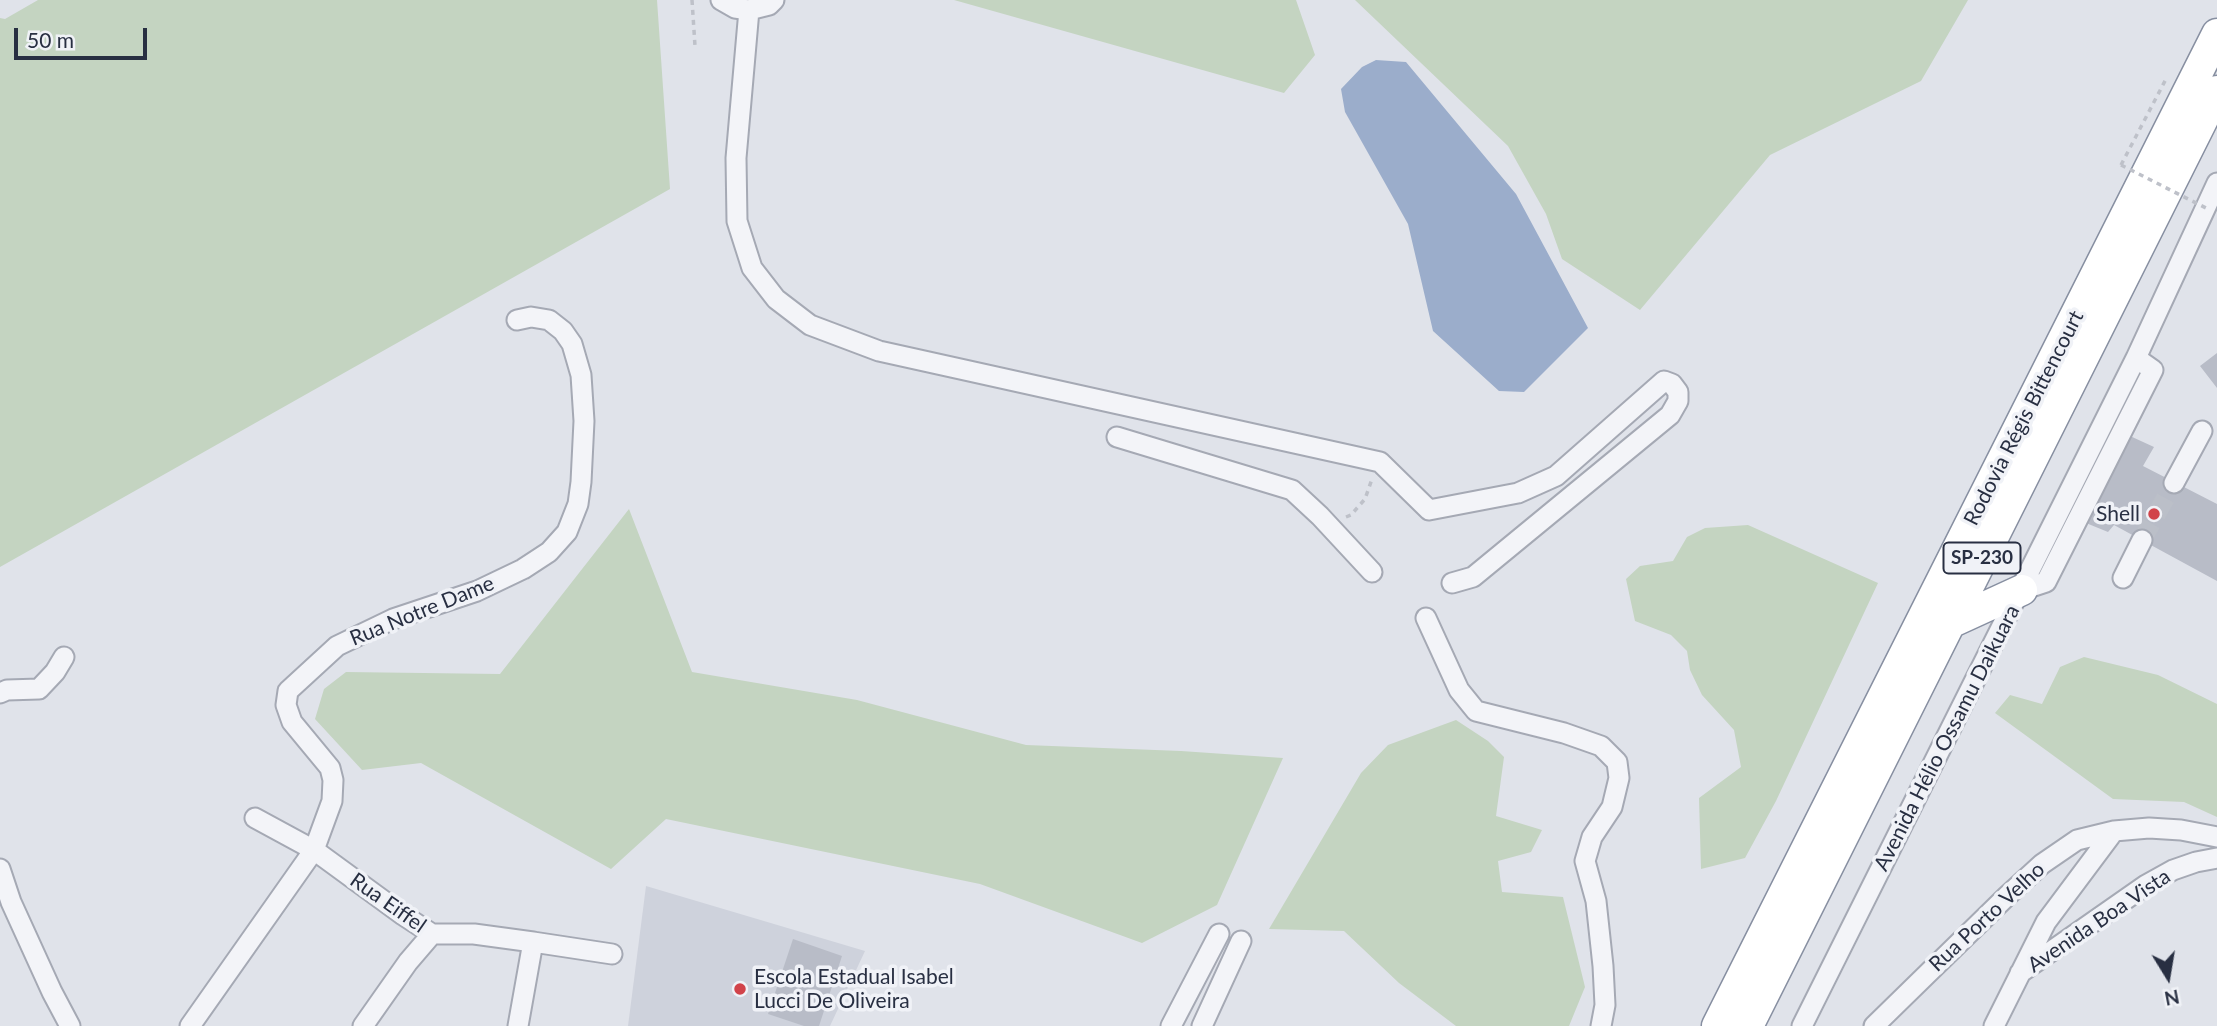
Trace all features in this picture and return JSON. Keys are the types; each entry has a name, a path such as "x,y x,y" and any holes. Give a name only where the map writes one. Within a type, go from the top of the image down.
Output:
{"highway":[{"name":"Rodovia Régis Bittencourt","path":"1717,1026 2217,34"},
{"name":"Rodovia Régis Bittencourt","path":"1748,1026 2217,91"},
{"path":"1950,623 2034,586"}],"street":[{"path":"722,0 735,8 749,10 769,5 774,0"},
{"path":"749,10 736,158 737,221 752,268 776,299 810,326 879,351 1380,462 1429,510 1518,492 1556,476 1664,381 1672,384 1678,392 1678,401 1670,415 1473,578 1452,583"},
{"name":"Avenida Hélio Ossamu Daikuara","path":"1802,1026 2034,586 2217,183"},
{"name":"Rua Notre Dame","path":"190,1026 314,850 332,801 333,779 330,768 292,722 286,705 288,691 337,646 393,619 477,590 523,569 549,552 567,532 578,504 581,482 581,375 572,344 563,331 549,320 531,317 517,320"},
{"path":"2034,586 2153,370 2136,358"},
{"path":"2174,483 2202,431"},
{"path":"1117,437 1292,490 1372,572"},
{"path":"2123,579 2142,540"},
{"path":"1426,618 1459,690 1476,711 1564,733 1601,746 1617,762 1619,778 1612,807 1592,837 1585,861 1596,901 1603,965 1605,1005 1601,1026"},
{"path":"0,693 39,688 46,684 64,657"},
{"name":"Rua Eiffel","path":"255,818 314,850 432,934 474,934 612,954"},
{"path":"1994,1026 2046,922 2114,831 2149,828 2217,836"},
{"name":"Rua Porto Velho","path":"1874,1026 2042,864 2077,840 2114,831"},
{"name":"Avenida Boa Vista","path":"2020,973 2146,885 2173,870 2217,858"},
{"path":"0,869 10,901 70,1026"},
{"path":"363,1026 408,962 432,934"},
{"path":"1171,1026 1219,934"},
{"path":"1202,1026 1241,941"},
{"path":"518,1026 533,942"}],"path":[{"path":"692,0 695,46"},
{"path":"2121,165 2208,209"},
{"path":"1328,525 1351,515 1365,499 1372,482 1371,460"}],"shaded area":[{"name":"Escola Estadual Isabel Lucci De Oliveira","path":"646,886 865,951 830,1026 628,1026"}],"green space":[{"path":"38,0 657,0 670,189 0,567 0,18 5,19"},
{"path":"954,0 1296,0 1315,55 1284,93"},
{"path":"1355,0 1968,0 1921,81 1770,155 1640,310 1562,259 1546,214 1508,146"},
{"path":"629,509 692,672 857,700 1026,745 1283,758 1217,905 1142,943 980,884 666,819 611,869 421,763 362,770 315,719 324,689 346,672 500,674"},
{"path":"1748,525 1878,583 1776,801 1745,858 1701,869 1699,798 1741,767 1734,730 1702,695 1690,670 1687,651 1671,635 1635,621 1626,579 1640,566 1673,561 1687,537 1705,528"},
{"path":"2084,657 2158,675 2217,704 2217,817 2184,802 2113,799 1995,713 2010,695 2042,704 2060,667"},
{"path":"1456,720 1488,741 1504,757 1496,816 1542,830 1531,852 1498,861 1502,892 1563,897 1585,987 1569,1026 1456,1026 1399,983 1344,931 1269,929 1361,773 1388,745"}],"water":[{"path":"1376,60 1406,62 1516,194 1588,328 1524,392 1499,391 1433,331 1408,224 1345,112 1341,89 1362,67"}],"building":[{"path":"2217,353 2217,388 2200,366"},
{"name":"Shell","path":"2130,436 2154,447 2143,466 2217,504 2217,581 2114,525 2108,532 2086,523"},
{"path":"793,939 842,956 819,1026 804,1026 768,1014"}],"tunnel":[{"path":"2142,540 2174,483"}],"place":[{"name":"Shell","path":"2154,514"},
{"name":"Escola Estadual Isabel Lucci De Oliveira","path":"740,989"}]}
